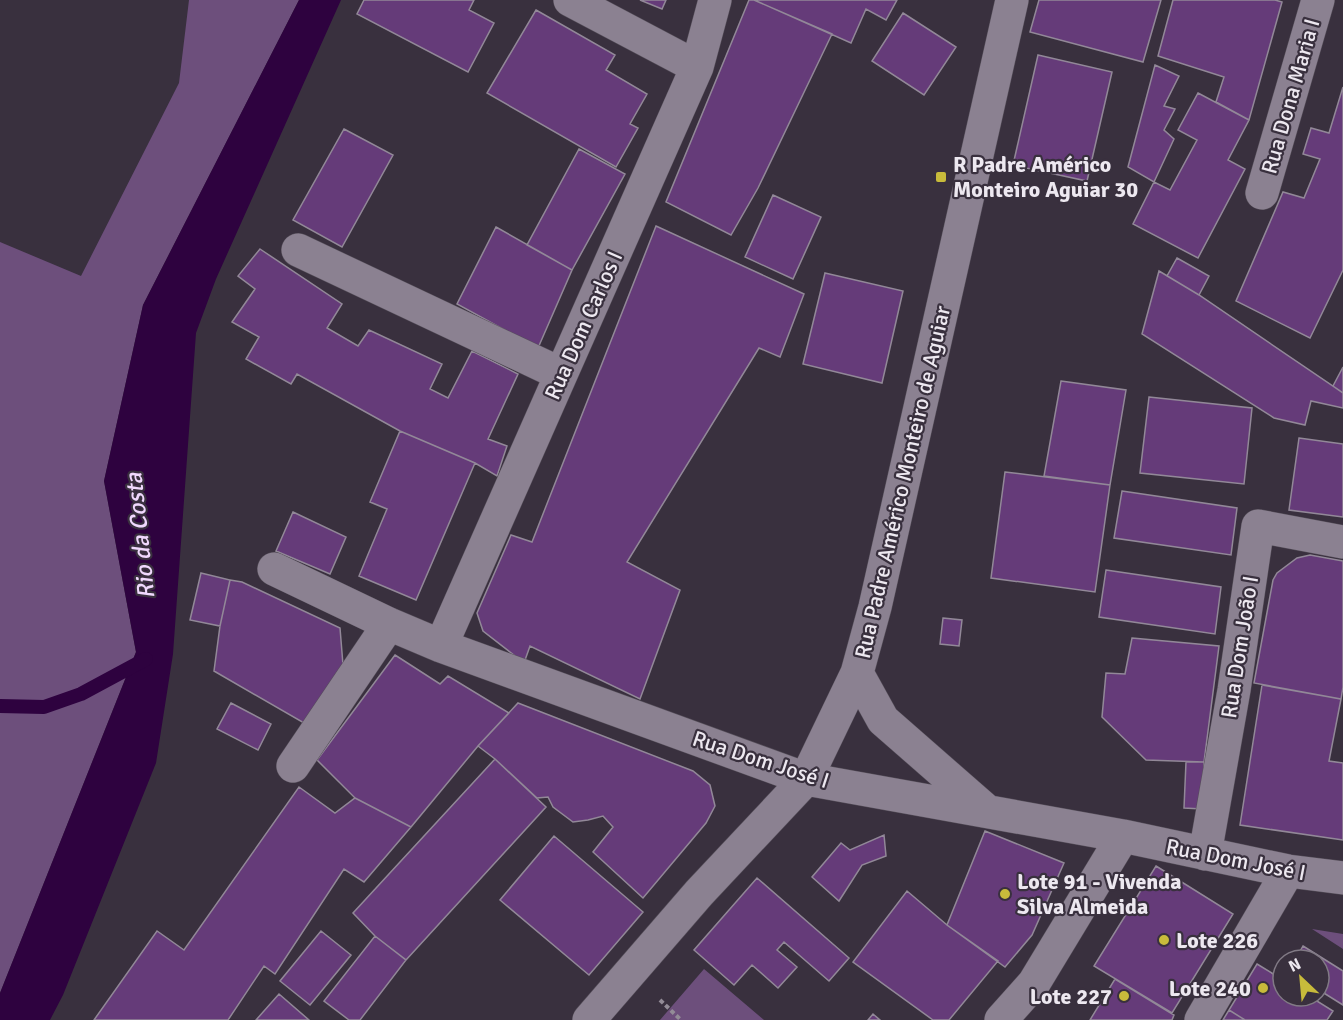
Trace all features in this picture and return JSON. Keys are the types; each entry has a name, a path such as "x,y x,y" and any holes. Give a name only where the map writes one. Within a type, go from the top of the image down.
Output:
{"street":[{"path":"570,0 697,67"},
{"name":"Rua Dom Carlos I","path":"441,646 697,67 715,0"},
{"name":"Rua Padre Américo Monteiro de Aguiar","path":"589,1020 699,893 806,779 857,673 878,595 1012,0"},
{"name":"Rua Dona Maria I","path":"1262,193 1318,0"},
{"path":"298,250 561,374"},
{"name":"Rua Dom João I","path":"1205,854 1234,690 1258,526 1343,542"},
{"name":"Rua Dom José I","path":"274,569 441,646 806,779 1123,836 1288,871 1343,878"},
{"path":"293,766 389,624"},
{"path":"857,673 883,720 987,811"},
{"path":"1001,1020 1034,983 1123,836"},
{"path":"1201,1020 1288,871"}],"shaded area":[{"path":"189,0 299,0 143,305 104,481 136,652 0,993 0,242 81,276 179,83"},
{"path":"1312,929 1343,934 1343,949"},
{"path":"704,969 764,1020 660,1020"}],"water":[{"name":"Rio da Costa","path":"299,0 341,0 216,279 196,333 173,654 156,763 63,995 50,1020 0,1020 0,993 136,652 104,481 143,305"}],"building":[{"path":"364,0 474,0 469,10 494,23 468,72 357,14"},
{"path":"640,0 666,0 662,9"},
{"path":"749,0 754,0 832,34 758,188 731,235 666,202"},
{"path":"754,0 897,0 886,20 866,9 851,43"},
{"path":"1039,0 1161,0 1143,62 1030,32"},
{"path":"1173,0 1275,0 1282,2 1249,120 1216,102 1224,77 1158,56"},
{"path":"536,10 615,55 606,70 647,94 630,124 638,128 616,167 487,93"},
{"path":"903,13 956,47 924,95 872,61"},
{"path":"1038,55 1112,72 1087,181 1013,165"},
{"path":"1155,65 1179,76 1164,106 1175,109 1164,130 1174,139 1154,182 1128,167"},
{"path":"1343,87 1343,270 1310,338 1236,301 1283,192 1304,198 1320,159 1303,154 1311,128 1329,133"},
{"path":"1198,93 1249,120 1228,160 1245,169 1198,258 1133,224 1154,182 1170,190 1197,140 1178,130"},
{"path":"344,129 393,155 342,247 293,220"},
{"path":"579,149 625,174 572,270 527,245"},
{"path":"773,195 821,217 793,279 745,257"},
{"path":"656,226 804,294 780,357 759,348 627,562 680,590 640,699 530,646 524,663 483,631 477,613 511,535 532,542"},
{"path":"496,227 572,270 538,348 457,304"},
{"path":"260,249 342,304 327,328 358,346 369,330 442,364 430,389 448,398 472,351 518,374 488,439 507,446 497,476 475,463 400,431 297,374 291,384 246,359 259,337 232,322 255,289 238,276"},
{"path":"1177,258 1209,276 1199,295 1167,276"},
{"path":"1159,271 1199,295 1343,393 1343,408 1311,401 1305,425 1274,418 1142,334"},
{"path":"825,273 903,291 882,383 803,364"},
{"path":"1343,367 1343,393 1333,386"},
{"path":"1061,381 1126,390 1110,485 1044,476"},
{"path":"1149,397 1252,408 1244,484 1140,473"},
{"path":"400,431 475,463 416,600 359,576 387,509 370,502"},
{"path":"1299,438 1343,444 1343,517 1289,510"},
{"path":"1005,472 1110,485 1095,592 991,578"},
{"path":"1122,491 1237,508 1231,555 1114,538"},
{"path":"293,512 346,537 330,574 276,551"},
{"path":"1310,555 1343,561 1343,687 1341,699 1254,683 1273,580 1277,573 1297,558"},
{"path":"1106,570 1221,587 1215,634 1099,617"},
{"path":"201,573 230,580 220,626 190,620"},
{"path":"230,580 242,582 340,628 343,665 304,723 214,671 220,626"},
{"path":"943,618 962,620 959,646 940,644"},
{"path":"1132,638 1219,646 1204,762 1146,760 1102,717 1106,673 1125,674"},
{"path":"395,655 440,684 448,676 509,713 478,746 411,827 355,798 317,760"},
{"path":"1262,685 1341,699 1329,761 1343,763 1343,840 1240,825"},
{"path":"231,703 271,724 258,750 217,729"},
{"path":"518,703 693,771 710,785 715,806 706,823 643,898 593,852 613,827 603,816 573,822 553,807 548,797 537,798 478,746"},
{"path":"495,759 546,807 406,960 375,936 353,913"},
{"path":"1186,762 1204,762 1202,809 1184,808"},
{"path":"299,787 335,813 355,798 411,827 364,882 344,869 275,974 264,966 228,1020 94,1020 157,931 184,950"},
{"name":"Lote 91 - Vivenda Silva Almeida","path":"985,831 1064,863 1032,935 1005,967 947,925"},
{"path":"884,835 886,856 862,865 839,901 812,877 841,843 850,850"},
{"path":"554,836 643,912 589,975 500,900"},
{"name":"Lote 226","path":"1156,866 1233,914 1172,1013 1094,966"},
{"path":"757,878 849,958 829,981 784,942 777,950 797,967 778,988 752,965 734,985 694,950"},
{"path":"907,891 947,925 998,961 949,1020 933,1020 853,962"},
{"path":"321,931 351,955 310,1005 280,981"},
{"path":"375,936 406,960 360,1020 349,1020 324,1001"},
{"name":"Lote 240","path":"1257,964 1271,973 1271,1008 1328,1008 1333,1011 1327,1020 1245,1020 1229,1010"},
{"path":"1331,964 1343,971 1343,1005 1331,998"},
{"name":"Lote 227","path":"1115,979 1174,1015 1172,1020 1090,1020"},
{"path":"279,994 309,1020 256,1020"},
{"path":"1229,1010 1245,1020 1223,1020"},
{"path":"873,1014 880,1020 868,1020"}],"waterway":[{"path":"0,706 44,707 81,694 146,659"}],"place":[{"name":"R Padre Américo Monteiro Aguiar 30","path":"941,177"},
{"name":"Lote 91 - Vivenda Silva Almeida","path":"1005,894"},
{"name":"Lote 226","path":"1164,940"},
{"name":"Lote 240","path":"1263,988"},
{"name":"Lote 227","path":"1124,996"}]}
